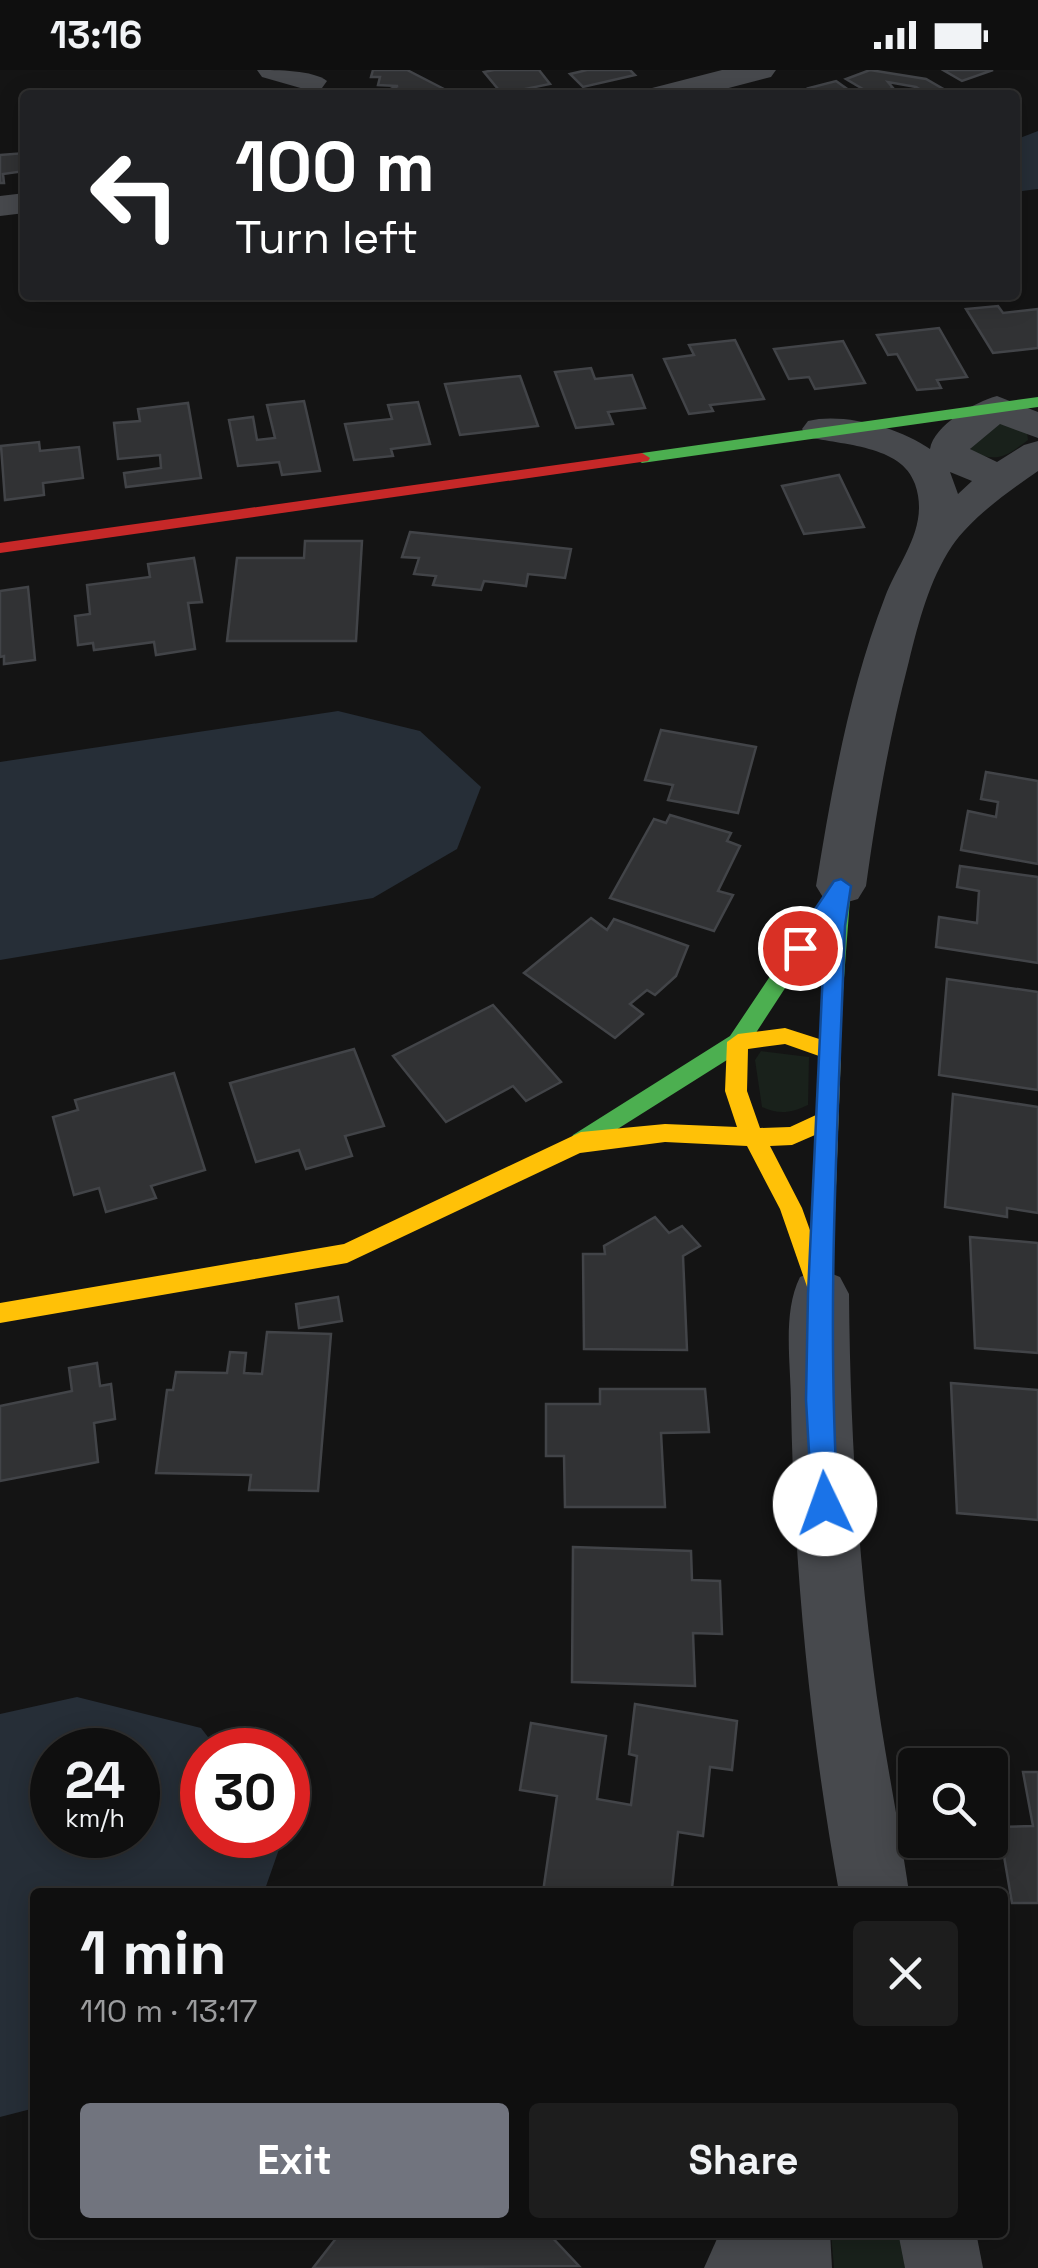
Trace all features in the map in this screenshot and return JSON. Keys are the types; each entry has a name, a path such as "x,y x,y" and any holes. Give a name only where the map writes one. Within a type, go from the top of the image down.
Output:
{"street":[{"path":"273,70 318,82"},
{"path":"683,90 760,70"},
{"path":"0,548 1038,402"},
{"path":"997,408 1038,426"},
{"path":"938,536 952,441 997,408"},
{"path":"822,430 856,434 903,449 932,472 942,491"},
{"path":"950,450 968,467 1004,475"},
{"path":"873,1888 853,1782 829,1573 819,1400 835,926 860,759 898,619 914,576 938,536 1004,475 1038,452"},
{"path":"820,1294 791,1208 740,1117 731,1080 738,1042 841,886"},
{"path":"0,1313 346,1253 578,1144 738,1042 770,1032 798,1037 830,1051"},
{"path":"578,1144 638,1132 696,1131 776,1140 798,1137 826,1120"},
{"path":"835,1888 853,1782"},
{"path":"743,2268 760,2238"},
{"path":"792,2238 794,2268"},
{"path":"938,2238 944,2268"}],"shaded area":[{"path":"1038,131 1038,189 1020,191 1020,138"},
{"path":"1007,422 1027,432 1028,440 1002,456 972,452 969,443 992,423"},
{"path":"338,711 420,731 481,787 457,849 373,898 0,960 0,762"},
{"path":"761,1051 809,1057 808,1105 785,1112 762,1107 755,1060"},
{"path":"77,1697 201,1728 180,1728 180,1858 276,1858 265,1888 30,1888 30,2109 0,2117 0,1714"},
{"path":"831,2238 912,2238 915,2268 834,2268"}],"building":[{"path":"373,70 407,70 444,89 388,90 398,86 378,85 380,77 371,77"},
{"path":"539,70 550,84 526,90 499,90 484,72"},
{"path":"630,70 635,75 583,87 570,74"},
{"path":"870,70 926,79 945,90 921,90 888,82 893,88 865,90 846,79"},
{"path":"943,70 993,70 962,81"},
{"path":"836,81 849,90 812,90 809,88"},
{"path":"20,153 20,172 3,174 4,183 0,183 0,155"},
{"path":"998,306 1003,313 1038,309 1038,348 993,353 966,309"},
{"path":"939,328 967,377 937,380 941,388 917,390 897,354 888,355 877,335"},
{"path":"735,340 764,399 710,405 713,411 689,414 664,359 694,355 689,345"},
{"path":"843,341 865,383 815,389 809,377 789,379 774,349"},
{"path":"591,368 595,379 632,375 645,408 608,412 613,424 576,428 555,372"},
{"path":"520,376 538,426 460,435 445,384"},
{"path":"304,401 320,471 282,475 279,462 238,466 229,420 253,417 257,440 275,438 267,405"},
{"path":"418,402 430,444 391,449 393,456 354,460 345,424 392,419 388,405"},
{"path":"188,403 201,478 126,487 124,473 161,468 160,455 118,459 114,423 140,421 138,409"},
{"path":"39,442 40,451 79,447 83,478 43,483 44,495 5,500 1,446"},
{"path":"839,475 864,527 804,534 782,486"},
{"path":"410,532 571,549 565,578 528,574 526,586 484,581 481,590 433,585 436,576 414,574 419,558 402,557"},
{"path":"305,541 362,541 356,641 227,641 237,558 304,558"},
{"path":"194,558 202,602 188,603 195,649 156,655 154,642 94,650 93,643 78,645 75,616 90,614 87,585 150,577 148,564"},
{"path":"28,587 35,660 4,664 4,656 0,657 0,591"},
{"path":"661,730 756,747 738,813 668,800 673,785 645,780"},
{"path":"986,772 1038,781 1038,864 961,850 968,811 996,817 998,802 981,799"},
{"path":"670,815 731,833 727,841 740,846 718,891 733,895 714,931 610,898 654,819 666,823"},
{"path":"960,866 1038,877 1038,963 936,947 939,917 977,923 979,891 957,887"},
{"path":"591,918 607,930 614,919 688,946 676,976 655,995 647,990 630,1004 643,1014 615,1038 524,973"},
{"path":"947,979 1038,992 1038,1090 939,1075"},
{"path":"493,1005 561,1082 526,1101 513,1086 446,1122 393,1056"},
{"path":"354,1049 384,1126 345,1136 352,1156 306,1169 299,1150 256,1162 230,1083"},
{"path":"174,1073 205,1170 151,1186 156,1198 106,1212 99,1188 74,1195 53,1117 78,1110 75,1100"},
{"path":"953,1094 1038,1107 1038,1213 1007,1208 1007,1217 945,1207"},
{"path":"655,1217 669,1233 682,1226 700,1246 683,1256 687,1350 584,1349 583,1254 605,1254 604,1246"},
{"path":"970,1237 1038,1243 1038,1353 975,1348"},
{"path":"338,1297 342,1321 299,1328 296,1304"},
{"path":"267,1332 331,1334 318,1491 249,1490 251,1475 156,1473 167,1390 173,1390 176,1372 227,1373 230,1352 246,1353 244,1373 262,1374"},
{"path":"97,1363 100,1386 111,1384 115,1419 94,1423 98,1462 0,1481 0,1406 72,1391 69,1368"},
{"path":"951,1383 1038,1390 1038,1520 957,1513"},
{"path":"600,1389 705,1389 709,1432 661,1433 665,1507 565,1507 564,1456 546,1456 546,1404 600,1404"},
{"path":"573,1547 691,1551 692,1580 720,1581 722,1634 693,1633 695,1686 572,1682"},
{"path":"635,1704 737,1721 732,1770 710,1767 703,1836 678,1832 672,1888 544,1888 557,1796 520,1790 531,1723 606,1736 597,1799 631,1805 637,1756 629,1754"},
{"path":"1023,1772 1038,1772 1038,1903 1012,1903 1004,1858 1008,1858 1008,1827 1033,1826"},
{"path":"336,2238 553,2238 579,2266 313,2268"}],"traffic: fast":[{"path":"642,458 1038,402"},
{"path":"581,1141 738,1042 841,886 835,926 830,1051"}],"traffic: slow":[{"path":"581,1141 577,1144 665,1133 754,1137 791,1208 820,1294 830,1051 785,1036 738,1042 736,1091 754,1137 792,1136 826,1120"},
{"path":"0,1313 347,1253 577,1144"}],"traffic: jam":[{"path":"0,548 642,458"}],"route":[{"path":"800,948 841,886 835,926 820,1294 819,1400 825,1504"}]}
